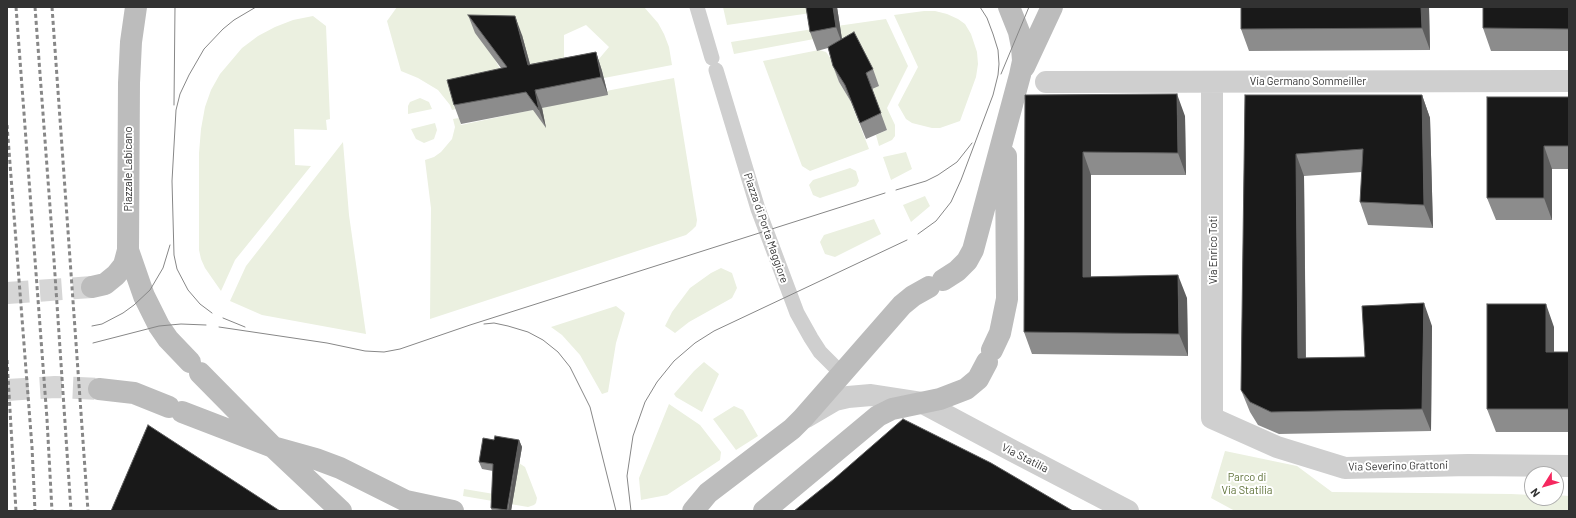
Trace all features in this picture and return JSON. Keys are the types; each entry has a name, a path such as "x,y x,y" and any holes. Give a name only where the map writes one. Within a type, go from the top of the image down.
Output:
{"main road":[{"name":"Piazzale Labicano","path":"136,7 131,42 129,76 128,250 144,296 159,326 168,339 273,447"},
{"path":"682,511 792,429 902,305 913,296 957,271 967,261 973,250 1006,131 1023,61 1019,32 1009,7"},
{"path":"1020,75 1052,7"},
{"path":"764,511 878,416 892,409 949,396 966,389 978,378 990,356 1001,329 1006,309 1006,131"},
{"path":"92,287 105,284 116,275 124,265 128,250"},
{"path":"99,389 134,393 273,447 316,459 340,468 406,501 453,511"},
{"path":"273,447 316,489 342,511"},
{"path":"693,511 708,493"}],"street":[{"name":"Via Germano Sommeiller","path":"1046,82 1569,81"},
{"name":"Via Enrico Toti","path":"1212,82 1212,418"},
{"path":"803,418 835,400 848,397 871,395 923,402"},
{"name":"Via Statilia","path":"923,402 1128,511"},
{"name":"Via Severino Grattoni","path":"1212,418 1277,447 1345,468 1468,465 1569,466"}],"lane":[{"name":"Piazza di Porta Maggiore","path":"697,7 758,209 797,313 820,352 842,374"}],"green space":[{"path":"397,7 644,7 658,23 664,34 669,47 672,65 604,78 602,71 452,110 450,105 438,90 418,78 401,71 387,21","holes":["586,25 609,47 593,66 564,71 564,35","495,60 533,74 506,79"]},
{"path":"723,7 810,7 811,13 727,25"},
{"path":"935,11 947,14 965,24 971,34 977,52 978,64 976,77 960,121 940,128 932,128 912,123 906,119 898,105 918,67 894,15"},
{"path":"313,16 326,26 330,119 326,120 327,130 294,129 295,165 311,166 235,260 221,291 205,268 199,250 199,153 205,107 211,90 220,74 242,48 258,36 275,27 293,20"},
{"path":"886,19 908,66 887,108 895,125 895,136 892,140 879,146 876,135 887,130 840,42 837,26"},
{"path":"813,29 814,39 734,54 731,42"},
{"path":"819,50 826,52 834,63 839,82 851,102 869,149 810,171 802,166 763,61"},
{"path":"674,78 697,220 696,226 692,230 686,235 430,319 431,208 425,160 434,157 441,152 452,139 455,127 453,119 459,118 461,125 546,107 606,91"},
{"path":"420,98 429,102 432,109 408,114 408,106 410,102"},
{"path":"435,123 437,130 434,139 424,143 416,139 411,129"},
{"path":"343,142 349,215 366,334 262,315 230,301 246,266"},
{"path":"906,152 912,169 891,180 883,157"},
{"path":"850,168 856,171 859,181 856,186 820,198 813,195 809,185 813,180"},
{"path":"925,196 930,206 911,222 903,205"},
{"path":"874,219 881,234 835,257 825,254 820,242 824,235"},
{"path":"721,268 732,273 737,288 732,298 689,322 675,333 665,326 672,312 690,288 711,273"},
{"path":"616,306 625,313 616,343 608,392 602,394 580,355 562,335 551,327"},
{"path":"704,362 719,374 702,412 676,397 674,394"},
{"path":"669,404 700,425 721,452 720,460 667,495 641,500 639,478"},
{"path":"734,406 743,410 758,436 736,450 713,419"},
{"name":"Parco di Via Statilia","path":"1225,451 1297,466 1332,492 1524,495 1524,506 1564,506 1564,496 1569,496 1569,511 1235,511 1211,498"},
{"path":"519,463 525,467 537,498 534,505 528,507 463,496 464,489 494,494 517,474"}],"building":[{"path":"806,7 833,7 836,27 810,32"},
{"path":"1241,7 1421,7 1422,28 1241,29"},
{"path":"1483,7 1569,7 1569,29 1483,28"},
{"path":"468,15 515,16 528,65 596,52 601,77 535,90 539,110 526,92 454,105 447,80 507,67"},
{"path":"854,32 873,69 866,73 881,113 860,123 845,85 833,66 828,47"},
{"path":"1177,94 1178,153 1083,152 1083,277 1178,275 1179,334 1024,332 1025,95"},
{"path":"1245,95 1422,95 1424,205 1360,202 1363,149 1296,154 1298,358 1365,357 1362,306 1424,303 1422,409 1271,412 1250,402 1241,390"},
{"path":"1487,97 1569,97 1569,146 1544,146 1544,198 1487,198"},
{"path":"1487,304 1546,304 1546,352 1569,352 1569,409 1487,409"},
{"path":"903,419 991,463 1073,511 794,511 834,479"},
{"path":"148,425 280,511 111,511"},
{"path":"495,436 519,440 507,510 491,508 493,464 479,462 483,438 494,440"}],"tunnel":[{"path":"7,293 92,287"},
{"path":"7,390 55,387 99,389"}],"tram line":[{"path":"174,105 175,7"},
{"path":"212,313 200,304 188,290 177,269 174,255 172,181 176,110 180,94 204,49 234,20 256,7"},
{"path":"918,234 936,221 951,202 961,180 993,95 998,75 998,50 987,18 980,7"},
{"path":"1001,74 1029,7"},
{"path":"896,190 926,181 938,175 957,162 972,143"},
{"path":"219,327 327,343 365,351 384,352 400,349 470,325 885,193"},
{"path":"631,511 627,476 633,436 645,402 657,382 674,361 695,343 714,331 907,240"},
{"path":"92,326 102,324 123,313 150,290 163,268 170,245"},
{"path":"223,318 245,327"},
{"path":"484,324 494,323 528,332 543,340 558,352 570,367 590,407 616,511"},
{"path":"93,343 159,326 181,324 206,325"}],"railway":[{"path":"16,7 47,419 52,511"},
{"path":"35,7 71,511"},
{"path":"52,7 88,511"},
{"path":"7,125 32,447 35,511"},
{"path":"7,360 16,511"}]}
